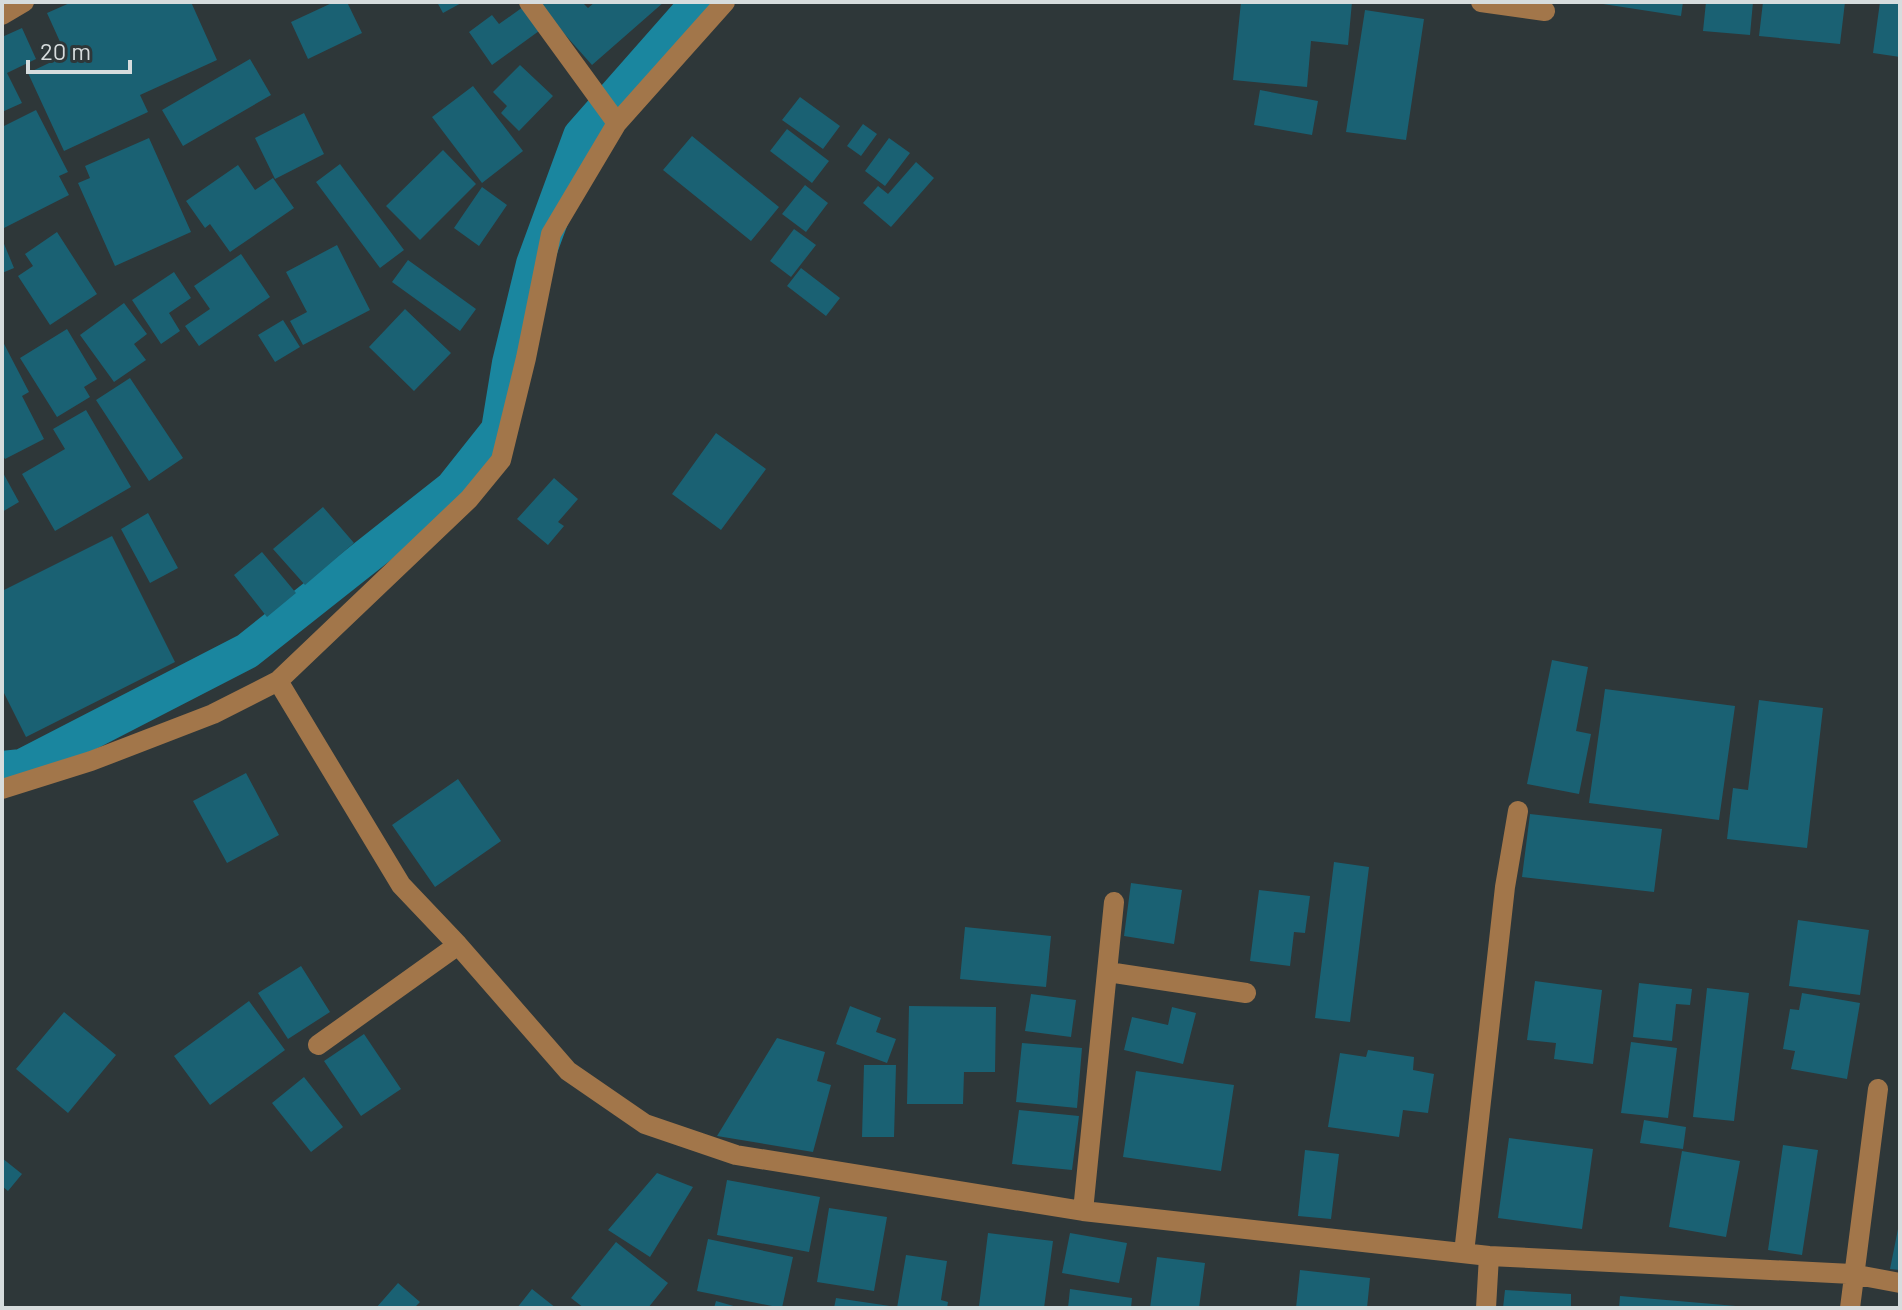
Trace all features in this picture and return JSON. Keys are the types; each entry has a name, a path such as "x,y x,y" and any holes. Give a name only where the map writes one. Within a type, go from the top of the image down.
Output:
{"street":[{"path":"2,15 24,2"},
{"path":"529,2 617,123"},
{"path":"2,789 91,761 213,714 278,681 469,499 501,460 551,234 617,123 725,2"},
{"path":"1481,2 1545,11"},
{"path":"278,681 401,885 568,1071 645,1124 736,1155 1083,1211 1489,1256 1852,1274 1900,1283"},
{"path":"1464,1253 1505,887 1518,811"},
{"path":"1083,1211 1114,902"},
{"path":"318,1045 458,945"},
{"path":"1108,972 1246,993"},
{"path":"1850,1308 1878,1089"},
{"path":"1486,1308 1489,1256"}],"building":[{"path":"72,2 191,2 217,60 140,95 148,112 64,151 28,73 66,55 47,13"},
{"path":"334,2 347,2 362,33 308,59 291,22"},
{"path":"437,2 463,2 443,13"},
{"path":"536,2 582,2 588,8 595,2 664,2 592,65"},
{"path":"1241,2 1352,2 1348,45 1311,41 1307,87 1233,80"},
{"path":"1590,2 1683,2 1681,16"},
{"path":"1706,2 1753,2 1750,35 1703,31"},
{"path":"1763,2 1845,2 1840,44 1759,36"},
{"path":"1880,2 1900,2 1900,57 1873,53"},
{"path":"523,7 539,31 492,65 469,32 492,15 499,24"},
{"path":"1365,10 1424,19 1406,140 1346,132"},
{"path":"22,28 36,59 7,73 22,103 2,112 2,37"},
{"path":"250,59 271,95 183,146 162,110"},
{"path":"520,65 553,96 519,131 501,113 507,106 493,92"},
{"path":"473,86 523,151 482,183 432,117"},
{"path":"1260,90 1318,101 1312,135 1254,125"},
{"path":"800,97 840,126 823,149 782,120"},
{"path":"36,110 68,172 59,176 69,195 2,229 2,127"},
{"path":"304,113 324,154 275,179 255,138"},
{"path":"863,124 877,134 861,156 847,146"},
{"path":"787,129 829,161 812,183 770,151"},
{"path":"692,136 779,207 751,241 663,170"},
{"path":"149,138 191,232 115,266 78,183 90,178 85,166"},
{"path":"889,138 910,153 885,186 865,171"},
{"path":"443,150 476,184 420,240 386,206"},
{"path":"916,162 934,178 891,227 863,203 878,186 888,194"},
{"path":"340,164 404,250 380,268 316,182"},
{"path":"238,165 255,190 273,178 294,208 230,252 210,224 205,228 186,201"},
{"path":"805,185 828,203 806,232 782,214"},
{"path":"482,187 507,205 479,246 454,228"},
{"path":"794,229 816,245 791,277 770,261"},
{"path":"57,232 97,294 50,325 18,276 33,266 25,254"},
{"path":"2,239 14,268 2,273"},
{"path":"337,245 370,310 303,345 290,321 307,312 286,272"},
{"path":"241,254 270,297 199,346 185,326 210,309 194,286"},
{"path":"408,260 476,309 460,331 392,282"},
{"path":"801,268 840,298 826,316 787,286"},
{"path":"174,272 191,298 169,313 180,331 161,344 132,300"},
{"path":"124,303 147,334 134,344 146,360 114,382 80,335"},
{"path":"405,309 451,353 414,391 369,347"},
{"path":"283,320 300,347 275,362 258,335"},
{"path":"67,329 97,379 84,387 90,397 57,417 20,358"},
{"path":"2,340 29,392 22,396 44,439 5,459 2,454"},
{"path":"130,378 183,458 149,481 96,400"},
{"path":"86,410 131,487 55,531 22,474 65,449 53,429"},
{"path":"716,433 766,469 721,530 672,494"},
{"path":"2,471 19,502 2,512"},
{"path":"554,478 578,499 558,522 564,526 548,545 517,519"},
{"path":"323,507 354,543 305,585 273,549"},
{"path":"148,513 178,568 150,583 121,529"},
{"path":"112,536 175,662 26,737 2,689 2,591"},
{"path":"262,552 296,593 267,617 234,575"},
{"path":"1552,660 1588,667 1576,731 1591,734 1579,794 1527,784"},
{"path":"1605,689 1735,706 1719,820 1589,803"},
{"path":"1759,700 1823,708 1807,848 1727,839 1733,788 1748,790"},
{"path":"246,773 279,835 227,863 193,801"},
{"path":"458,779 501,841 435,887 392,825"},
{"path":"1530,814 1662,829 1654,892 1522,877"},
{"path":"1334,862 1369,867 1350,1022 1315,1018"},
{"path":"1131,883 1182,890 1174,944 1124,936"},
{"path":"1259,890 1310,896 1305,933 1294,932 1290,966 1250,961"},
{"path":"1798,920 1869,930 1860,995 1789,986"},
{"path":"965,927 1051,936 1046,987 960,979"},
{"path":"301,966 330,1012 288,1039 258,993"},
{"path":"1535,981 1602,990 1593,1064 1554,1059 1556,1043 1527,1040"},
{"path":"1639,983 1692,989 1690,1005 1676,1004 1672,1041 1633,1037"},
{"path":"1707,988 1749,993 1734,1121 1693,1117"},
{"path":"1802,993 1860,1003 1847,1079 1791,1069 1795,1051 1783,1049 1790,1009 1799,1010"},
{"path":"1031,994 1076,1000 1071,1037 1025,1031"},
{"path":"249,1001 285,1050 210,1105 174,1056"},
{"path":"850,1006 881,1018 876,1032 896,1039 887,1063 836,1044"},
{"path":"909,1006 996,1007 995,1072 964,1072 963,1104 907,1104"},
{"path":"1172,1007 1196,1013 1183,1064 1124,1050 1132,1017 1168,1025"},
{"path":"64,1012 116,1055 68,1113 16,1069"},
{"path":"364,1034 401,1089 361,1116 324,1061"},
{"path":"777,1038 825,1052 817,1081 831,1085 813,1152 717,1136"},
{"path":"1631,1042 1677,1048 1668,1118 1621,1113"},
{"path":"1022,1043 1082,1048 1077,1108 1016,1102"},
{"path":"1368,1050 1414,1057 1413,1070 1434,1074 1428,1113 1403,1110 1399,1137 1328,1127 1340,1053 1366,1057"},
{"path":"864,1065 896,1065 894,1137 862,1137"},
{"path":"1136,1071 1234,1085 1221,1171 1123,1157"},
{"path":"304,1077 343,1127 311,1152 272,1103"},
{"path":"1019,1110 1079,1116 1072,1170 1012,1164"},
{"path":"1644,1120 1686,1127 1683,1149 1640,1143"},
{"path":"1509,1138 1593,1149 1582,1229 1498,1218"},
{"path":"1783,1145 1818,1150 1802,1255 1768,1250"},
{"path":"1305,1150 1339,1154 1331,1219 1298,1216"},
{"path":"1682,1151 1740,1161 1726,1237 1669,1227"},
{"path":"2,1158 22,1174 8,1191 2,1186"},
{"path":"657,1173 693,1187 650,1257 608,1230"},
{"path":"727,1180 820,1197 809,1252 717,1235"},
{"path":"829,1208 887,1217 874,1291 817,1282"},
{"path":"1900,1224 1900,1270 1890,1269"},
{"path":"988,1233 1053,1241 1044,1308 979,1306"},
{"path":"1070,1233 1127,1243 1119,1283 1062,1273"},
{"path":"708,1239 793,1257 782,1308 697,1291"},
{"path":"616,1242 668,1283 648,1308 584,1308 571,1298"},
{"path":"906,1255 947,1261 941,1300 948,1302 947,1308 897,1308"},
{"path":"1157,1257 1205,1263 1199,1308 1150,1308"},
{"path":"1300,1270 1370,1278 1367,1308 1296,1308"},
{"path":"398,1283 420,1302 414,1308 376,1308"},
{"path":"532,1289 556,1308 517,1308"},
{"path":"1070,1289 1132,1298 1131,1308 1068,1308"},
{"path":"1505,1290 1571,1294 1571,1308 1503,1308"},
{"path":"1620,1296 1736,1306 1736,1308 1619,1308"},
{"path":"836,1298 890,1306 890,1308 834,1308"},
{"path":"716,1301 737,1307 714,1308"}],"waterway":[{"path":"2,769 22,767 247,651 453,488 499,430 510,363 534,264 581,136 699,2"}]}
